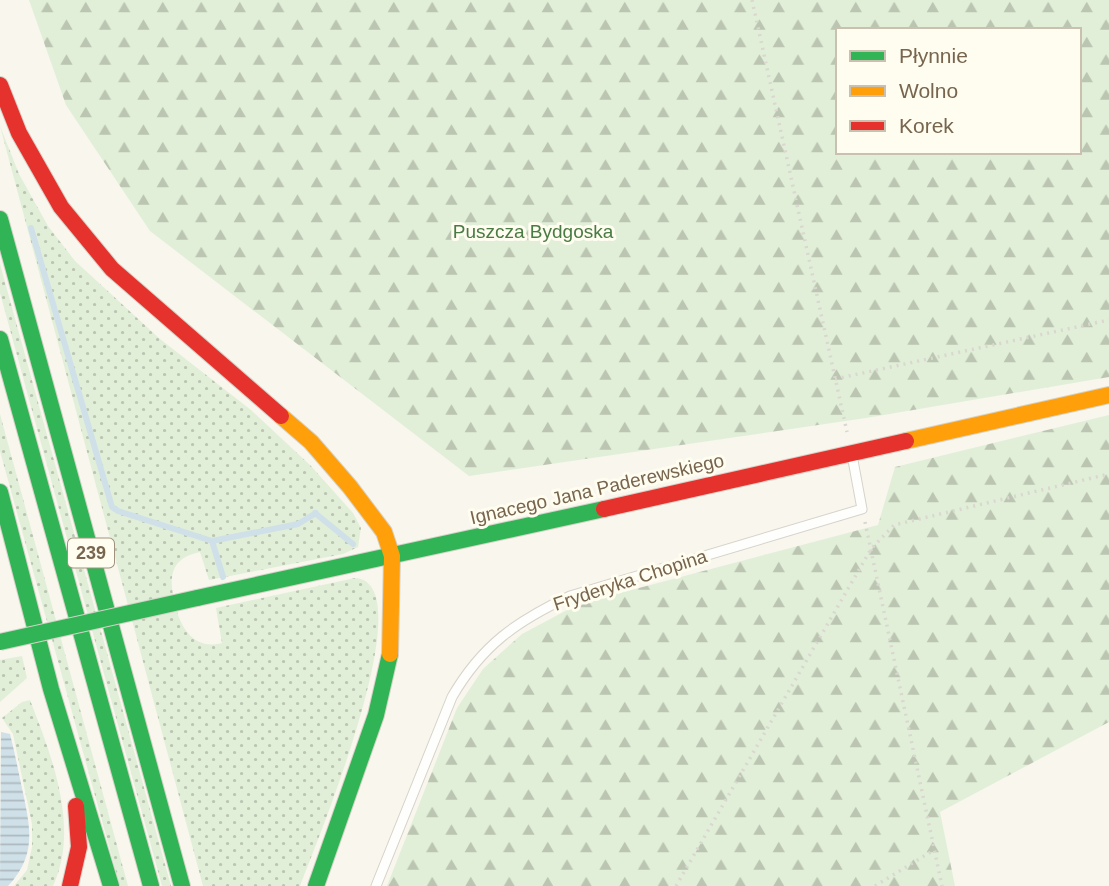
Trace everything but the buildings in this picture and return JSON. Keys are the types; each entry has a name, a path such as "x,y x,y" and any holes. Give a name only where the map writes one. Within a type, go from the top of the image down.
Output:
{"main road":[{"path":"0,85 19,133 61,207 112,269 312,442 384,532 392,556 391,646 386,678 376,715 316,886"},
{"name":"239","path":"0,219 182,886"},
{"name":"239","path":"0,339 151,886"},
{"name":"Ignacego Jana Paderewskiego","path":"0,642 1109,395"},
{"path":"0,492 74,769 111,886"},
{"path":"70,886 79,847 74,769"}],"lane":[{"path":"852,453 862,509"},
{"name":"Fryderyka Chopina","path":"376,886 452,697 478,659 513,626 533,613 570,596 862,509"}],"path":[{"path":"752,0 846,431"},
{"path":"835,379 1109,320"},
{"path":"676,886 871,549 894,525 1109,474"},
{"path":"862,509 942,886"},
{"path":"875,886 934,850"}],"green space":[{"name":"Puszcza Bydgoska","path":"29,0 1109,0 1109,377 866,418 469,476 150,231 66,105"},
{"path":"0,126 19,174 48,226 75,261 160,339 251,410 311,466 353,513 361,528 358,547 343,554 209,580 200,552 181,560 173,572 172,589 182,624 192,637 205,644 222,643 216,608 355,578 374,591 378,622 372,667 359,719 300,886 203,886"},
{"path":"0,264 171,886 162,886 0,293"},
{"path":"0,414 128,886 120,886 0,451"},
{"path":"1109,415 1109,722 940,812 955,886 387,886 457,708 483,669 522,634 571,608 878,525 895,467"},
{"path":"22,656 27,678 0,702 0,660"},
{"path":"30,700 54,768 63,817 61,864 53,886 14,886 27,870 32,847 32,824 13,734 2,718 22,702"}],"shaded area":[{"path":"1,732 10,734 29,831 23,864 8,886 0,886"}],"waterway":[{"path":"31,228 112,507 212,541 298,524 316,513"},
{"path":"315,513 353,544"},
{"path":"212,541 223,577"}],"traffic: fast":[{"path":"0,219 182,886"},
{"path":"0,339 151,886"},
{"path":"0,492 51,689 111,886"},
{"path":"197,598 604,509"},
{"path":"0,642 197,598"},
{"path":"316,886 376,715 390,654"}],"traffic: slow":[{"path":"906,441 1109,395"},
{"path":"281,416 311,442 384,532 392,556 390,654"}],"traffic: jam":[{"path":"0,85 19,133 61,207 112,269 281,416"},
{"path":"604,509 906,441"},
{"path":"70,886 79,847 76,806"}]}
